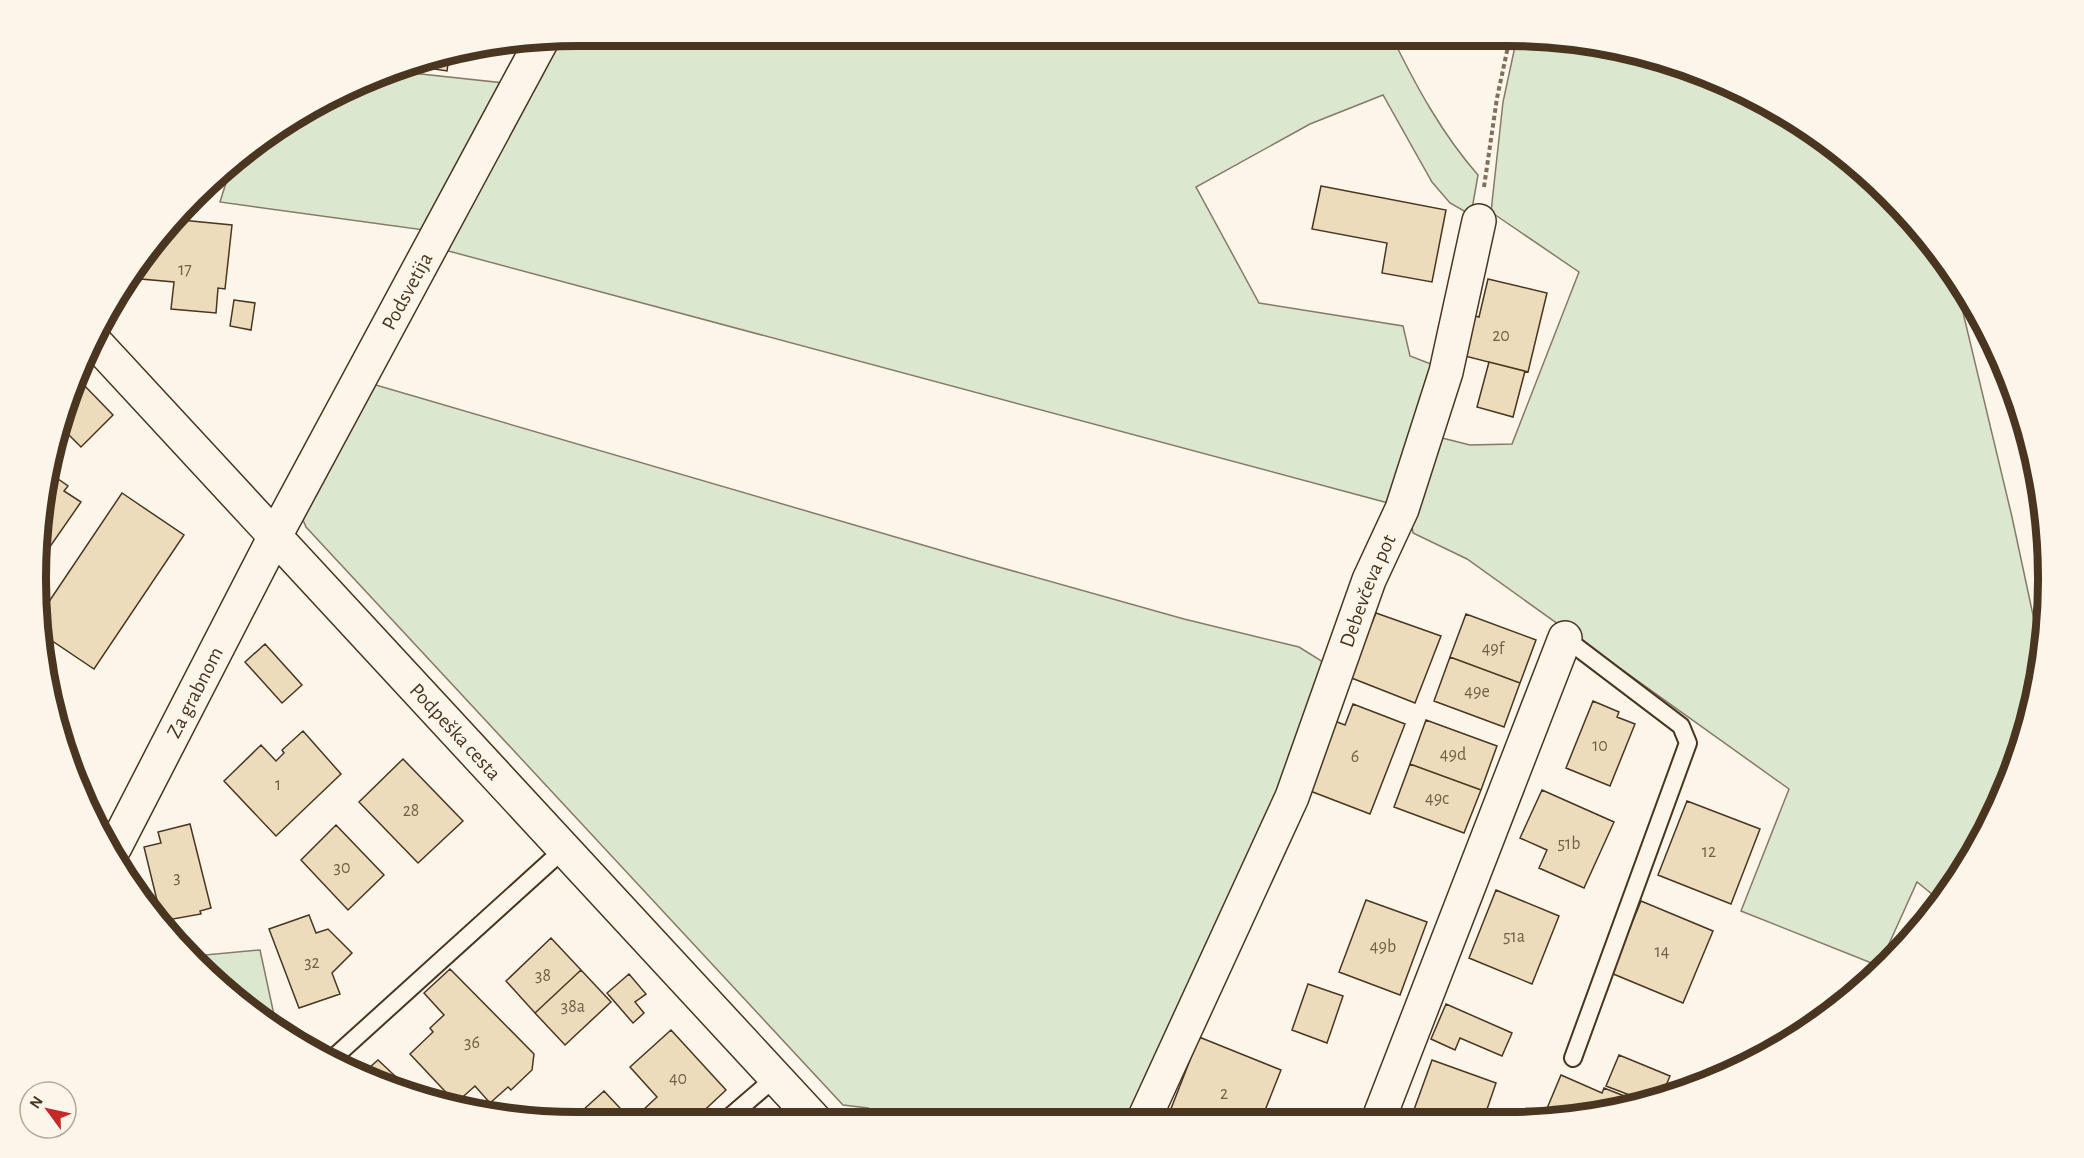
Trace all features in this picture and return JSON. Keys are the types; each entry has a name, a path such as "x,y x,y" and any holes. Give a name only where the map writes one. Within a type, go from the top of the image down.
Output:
{"street":[{"name":"Podsvetija","path":"274,538 537,49"},
{"name":"Debevčeva pot","path":"1147,1112 1292,797 1369,580 1402,509 1446,372 1479,221"},
{"name":"Podpeška cesta","path":"99,347 274,538 808,1112"},
{"name":"Za grabnom","path":"116,842 274,538"},
{"path":"1381,1112 1564,638"}],"lane":[{"path":"1564,638 1681,726 1688,743 1573,1058"},
{"path":"338,1054 564,849"},
{"path":"735,1112 776,1077"}],"path":[{"path":"1479,221 1497,98 1508,46"}],"green space":[{"path":"1396,46 1430,109 1478,175 1471,215 1450,203 1432,182 1383,95 1310,124 1196,187 1259,303 1403,326 1410,356 1436,366 1392,504 441,249 550,48"},
{"path":"1515,47 1575,51 1643,65 1709,87 1741,101 1801,136 1882,202 1927,255 1961,305 2035,625 2033,649 2019,717 1997,783 1983,815 1948,875 1933,895 1917,882 1885,952 1873,964 1741,911 1789,789 1467,559 1413,533 1411,520 1438,437 1470,445 1512,444 1579,272 1491,212 1503,102"},
{"path":"414,73 504,83 424,230 220,202 227,180 283,136 343,101 375,87"},
{"path":"369,383 974,560 1184,619 1299,647 1328,665 1282,791 1130,1112 875,1112 868,1108 843,1105 306,527 300,513"},
{"path":"260,950 274,1015 228,979 201,955"}],"building":[{"path":"448,63 447,71 430,68"},
{"path":"1321,186 1446,210 1432,282 1382,273 1387,243 1312,229"},
{"path":"186,220 232,225 225,289 218,288 216,313 171,309 174,282 141,279 157,255"},
{"path":"1488,279 1547,293 1528,372 1461,355 1471,315 1479,317"},
{"path":"234,300 255,303 251,330 230,326"},
{"path":"1489,362 1525,371 1513,417 1477,407"},
{"path":"84,385 113,415 81,447 67,433"},
{"path":"56,478 68,486 64,491 81,502 48,550"},
{"path":"122,493 184,535 94,669 50,640 47,604"},
{"path":"1376,613 1441,636 1415,703 1349,677"},
{"path":"1466,614 1536,640 1520,683 1450,657"},
{"path":"265,644 302,685 282,703 245,662"},
{"path":"1450,657 1520,683 1504,727 1434,701"},
{"path":"1593,701 1619,712 1617,717 1635,724 1610,786 1566,768"},
{"path":"1353,704 1405,724 1370,814 1305,789 1332,720 1345,725"},
{"path":"1426,720 1497,746 1481,790 1410,764"},
{"path":"303,731 341,774 276,836 224,781 261,745 276,761 284,753 282,750"},
{"path":"403,759 463,821 418,863 359,802"},
{"path":"1410,764 1481,790 1464,833 1394,807"},
{"path":"1542,790 1614,822 1584,888 1539,868 1547,850 1520,838"},
{"path":"1687,801 1760,829 1731,904 1658,875"},
{"path":"190,824 211,908 200,911 201,914 170,919 158,904 144,847 161,843 158,832"},
{"path":"336,825 384,875 348,910 301,860"},
{"path":"1496,890 1559,916 1532,984 1469,958"},
{"path":"1366,900 1427,922 1400,995 1339,972"},
{"path":"1641,901 1713,931 1683,1003 1611,973"},
{"path":"309,915 316,933 328,929 352,953 332,973 340,994 299,1008 269,929"},
{"path":"551,938 581,970 535,1013 506,981"},
{"path":"450,969 534,1054 532,1070 511,1090 508,1087 490,1103 475,1086 462,1098 448,1095 410,1054 433,1032 430,1028 444,1015 424,993"},
{"path":"581,970 611,1002 565,1045 535,1013"},
{"path":"629,974 646,994 635,1002 644,1013 633,1023 607,993"},
{"path":"1308,984 1343,996 1327,1043 1292,1030"},
{"path":"1446,1004 1512,1033 1502,1056 1460,1038 1455,1050 1431,1039"},
{"path":"671,1030 726,1090 703,1112 643,1112 657,1097 630,1067"},
{"path":"1199,1037 1281,1070 1264,1112 1170,1112"},
{"path":"1619,1055 1670,1076 1666,1086 1631,1096 1606,1086"},
{"path":"378,1060 399,1080 375,1071 369,1068"},
{"path":"1432,1060 1496,1083 1486,1112 1413,1112"},
{"path":"1561,1075 1602,1093 1604,1088 1627,1097 1575,1107 1547,1109"},
{"path":"604,1091 624,1112 581,1112"}]}
